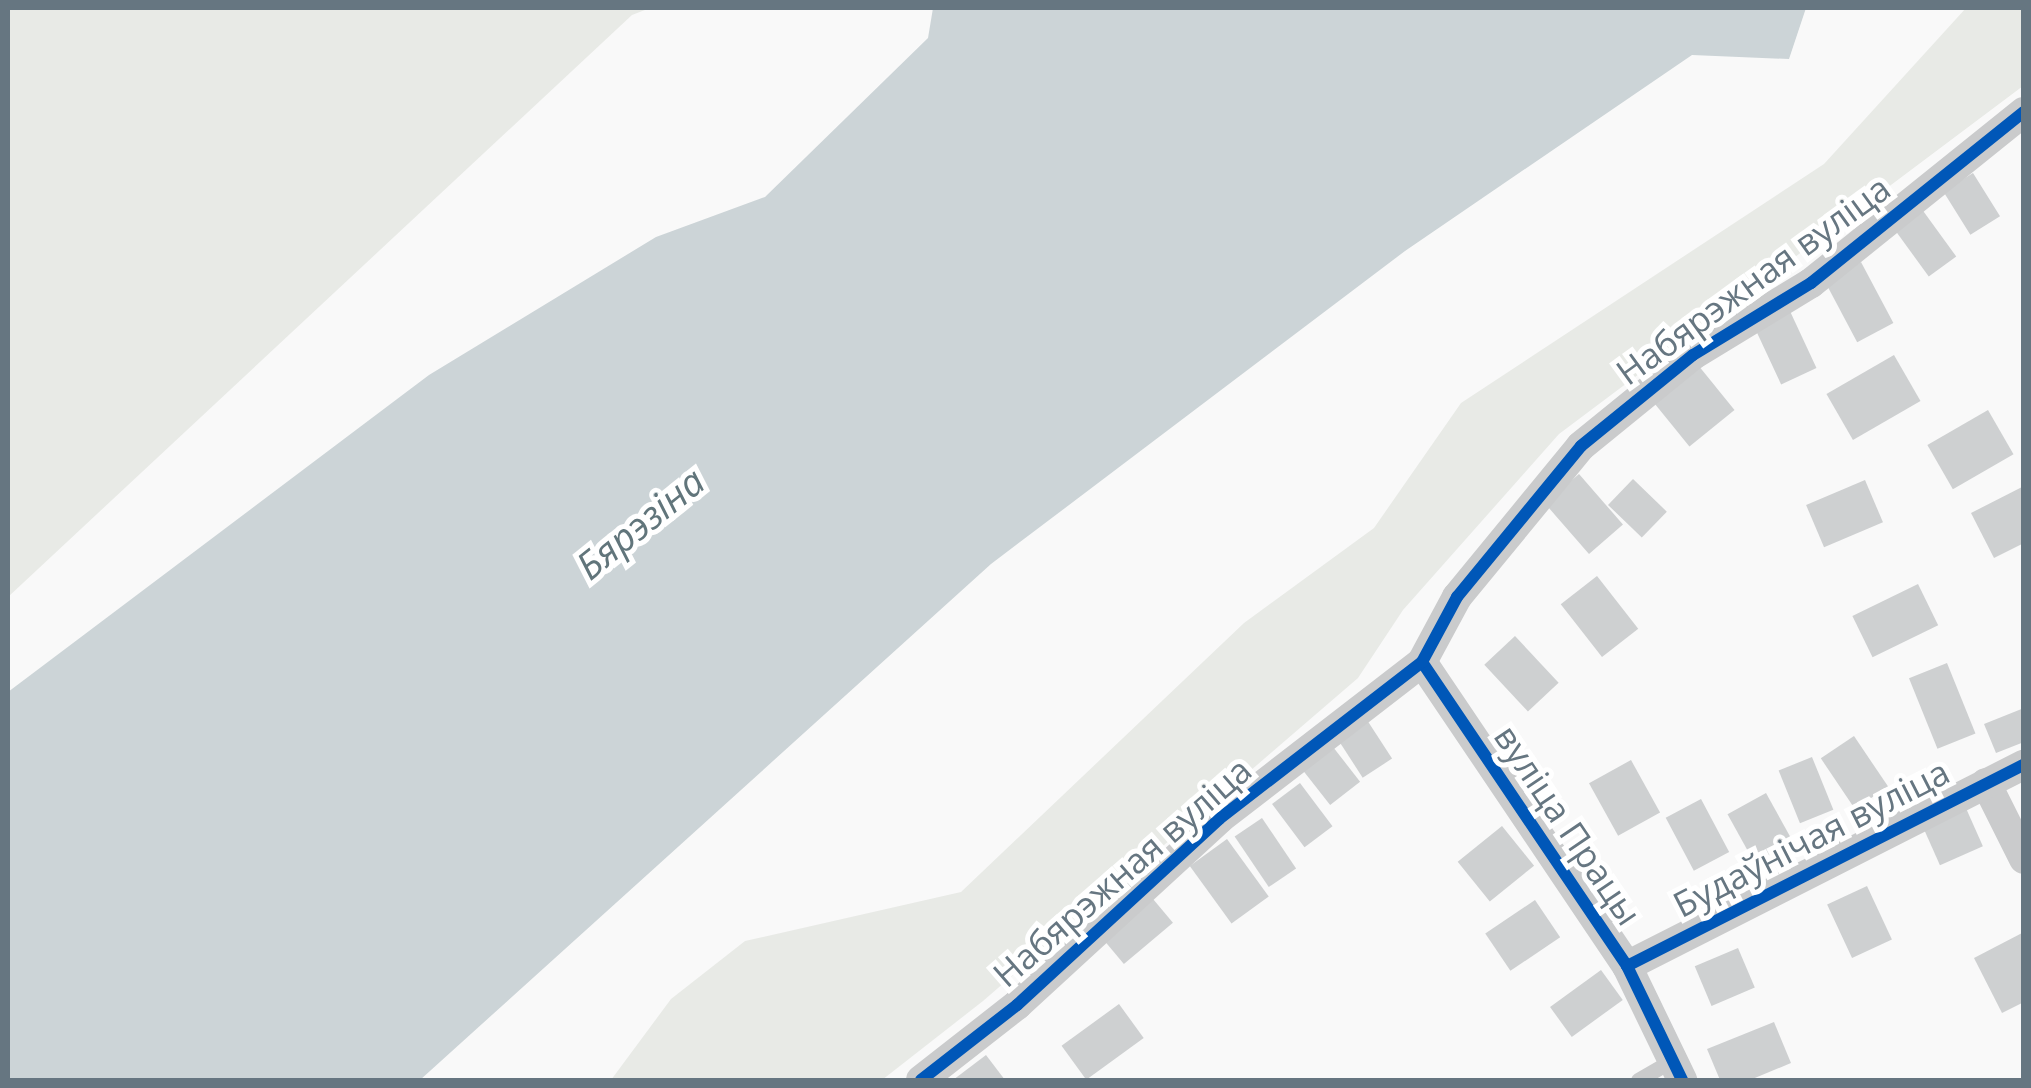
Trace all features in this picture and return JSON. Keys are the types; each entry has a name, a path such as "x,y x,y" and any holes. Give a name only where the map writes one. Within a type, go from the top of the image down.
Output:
{"street":[{"name":"Набярэжная вуліца","path":"921,1080 1017,1004 1219,819 1422,662 1457,597 1581,446 1693,355 1811,283 2024,112"},
{"name":"вуліца Працы","path":"1422,662 1627,966 1677,1070"},
{"name":"Будаўнічая вуліца","path":"1627,966 2024,765"},
{"path":"1986,782 2024,859"}],"lane":[{"path":"1638,1080 1677,1070"}],"shaded area":[{"path":"8,8 650,8 632,15 8,597"},
{"path":"1966,8 2023,8 2023,86 1559,434 1403,610 1358,678 983,1001 882,1080 611,1080 671,999 745,941 961,892 1244,623 1374,528 1461,403 1824,164"}],"water":[{"name":"Бярэзіна","path":"933,8 1806,8 1789,59 1692,55 1405,251 991,564 420,1080 8,1080 8,692 429,375 656,237 765,197 928,38"}],"building":[{"path":"1973,173 2000,216 1970,235 1943,192"},
{"path":"1921,208 1956,257 1929,277 1893,228"},
{"path":"1861,262 1893,323 1857,342 1825,281"},
{"path":"1789,309 1816,368 1781,384 1754,325"},
{"path":"1894,355 1920,401 1853,440 1826,394"},
{"path":"1698,365 1735,410 1689,447 1653,402"},
{"path":"1988,410 2014,454 1953,489 1927,445"},
{"path":"1579,474 1623,525 1589,554 1545,504"},
{"path":"1633,479 1667,512 1642,538 1608,505"},
{"path":"1865,480 1883,522 1824,547 1806,505"},
{"path":"2024,486 2024,543 1994,558 1971,513"},
{"path":"1597,576 1638,629 1602,657 1561,604"},
{"path":"1918,584 1938,625 1873,657 1852,616"},
{"path":"1515,636 1559,683 1528,711 1484,665"},
{"path":"1947,663 1975,733 1937,749 1909,678"},
{"path":"2024,708 2024,742 1996,753 1984,724"},
{"path":"1367,720 1392,759 1363,778 1338,739"},
{"path":"1854,736 1888,787 1855,809 1821,758"},
{"path":"1333,747 1360,782 1330,805 1303,770"},
{"path":"1812,757 1833,810 1800,823 1779,770"},
{"path":"1631,760 1660,812 1618,836 1589,783"},
{"path":"1300,783 1332,826 1305,847 1272,804"},
{"path":"1766,793 1793,842 1755,863 1728,814"},
{"path":"1701,799 1729,852 1694,871 1666,818"},
{"path":"1965,806 1983,846 1940,865 1922,825"},
{"path":"1262,818 1296,869 1269,887 1235,836"},
{"path":"1502,826 1534,866 1490,902 1458,862"},
{"path":"1227,839 1269,896 1232,923 1190,866"},
{"path":"1867,886 1892,939 1852,958 1827,905"},
{"path":"1153,899 1173,923 1124,964 1104,940"},
{"path":"1535,900 1560,937 1510,971 1485,934"},
{"path":"2024,932 2024,1002 2002,1013 1974,958"},
{"path":"1738,948 1755,988 1712,1006 1695,966"},
{"path":"1601,970 1623,1000 1572,1037 1550,1007"},
{"path":"1119,1004 1144,1038 1086,1080 1062,1046"},
{"path":"1774,1022 1791,1063 1750,1080 1720,1080 1707,1049"},
{"path":"986,1055 1005,1080 953,1080"}],"cycle path":[{"path":"921,1080 1017,1005 1219,819 1422,662 1457,597 1581,446 1693,355 1811,283 2024,112"},
{"path":"1422,662 1627,966 1682,1080"},
{"path":"1627,966 2024,765"}]}
